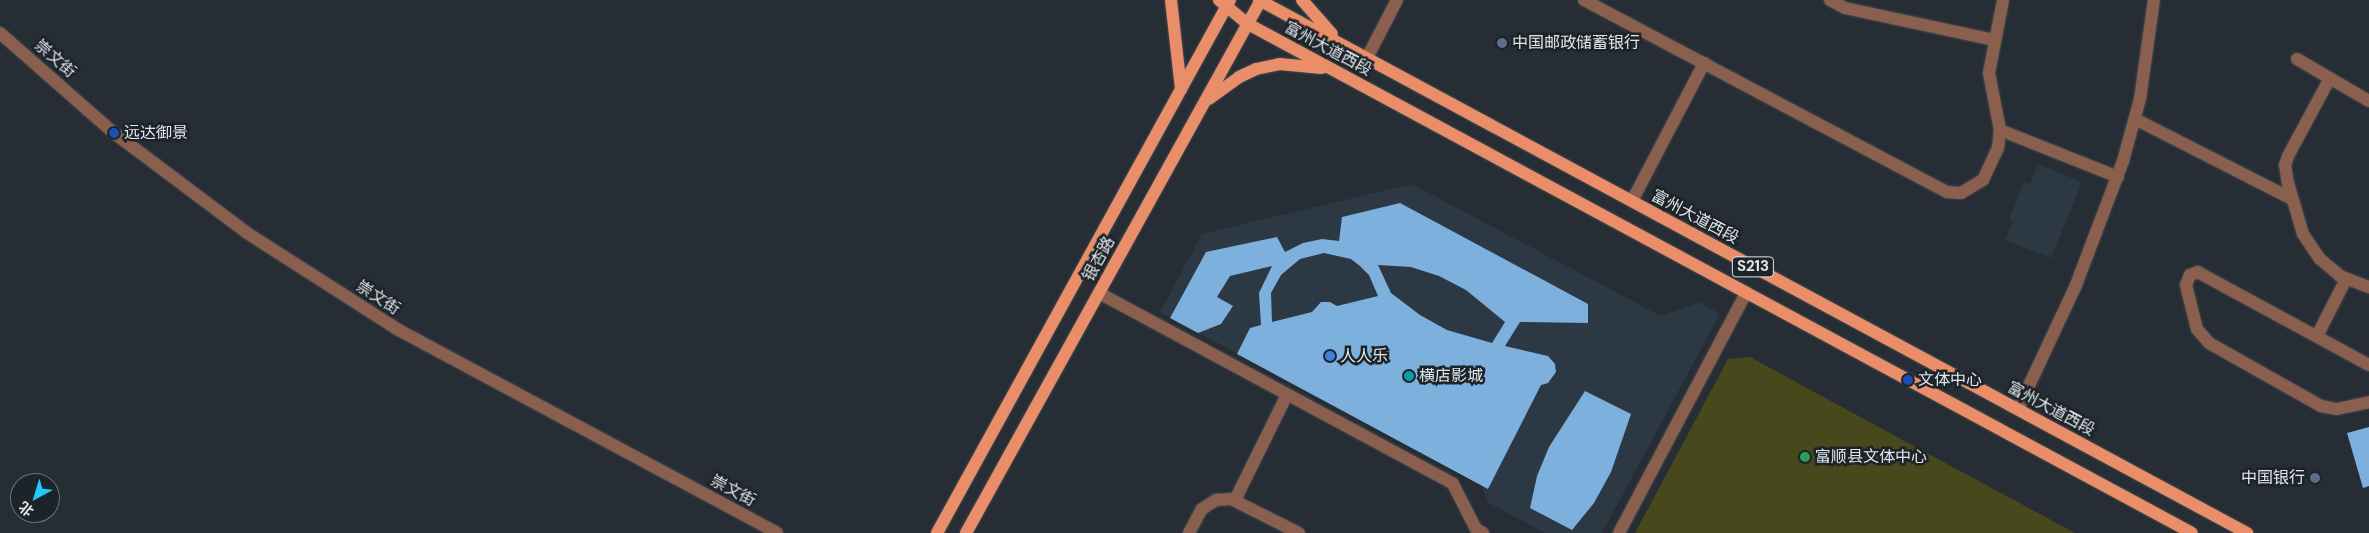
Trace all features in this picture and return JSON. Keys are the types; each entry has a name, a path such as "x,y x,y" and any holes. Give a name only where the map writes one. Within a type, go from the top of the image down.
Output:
{"main road":[{"path":"1171,0 1181,89"},
{"name":"银杏路","path":"966,533 1260,0"},
{"name":"富州大道西段","path":"1260,0 2247,533"},
{"path":"1302,0 1342,45"},
{"name":"银杏路","path":"937,533 1181,89 1225,2"},
{"name":"富州大道西段","path":"1225,2 1248,24 2192,533"},
{"path":"1204,104 1239,77 1256,69 1302,64 1332,70"}],"street":[{"path":"1367,58 1397,0"},
{"path":"1584,0 1948,192 1966,192 1982,180 1998,148 2000,130 1989,73 2003,0"},
{"path":"1830,0 1845,8 1994,40"},
{"path":"2018,409 2076,286 2118,177 2135,119 2151,39 2154,0"},
{"name":"崇文街","path":"0,33 114,133 264,244 397,329 777,533"},
{"path":"2297,59 2329,80 2369,101"},
{"path":"1632,201 1704,63"},
{"path":"2329,80 2285,166 2292,199 2303,234 2320,259 2346,279 2369,287"},
{"path":"2135,119 2292,199"},
{"path":"2000,130 2118,177"},
{"path":"2369,365 2198,272 2190,275 2186,285 2197,329 2209,343 2321,406 2337,409 2369,402"},
{"path":"2317,336 2346,279"},
{"path":"1619,533 1746,292"},
{"path":"1099,293 1453,484 1476,529 1483,533"},
{"path":"1235,500 1287,395"},
{"path":"1189,533 1202,509 1216,500 1235,500 1298,533"}],"shaded area":[{"path":"2038,164 2082,182 2051,258 2005,240 2013,221 2009,220 2024,181 2030,184"},
{"path":"1412,184 1661,316 1699,302 1720,314 1602,533 1545,533 1489,503 1481,485 1160,312 1202,234"},
{"name":"富顺县文体中心","path":"1750,357 2075,533 1635,533 1728,359"}],"building":[{"path":"1400,203 1588,304 1588,323 1520,322 1505,346 1548,356 1555,364 1556,372 1548,383 1541,385 1488,489 1237,354 1250,328 1261,325 1259,293 1272,266 1230,276 1217,297 1233,306 1221,324 1198,333 1170,318 1206,252 1277,237 1285,252 1303,243 1322,239 1339,241 1342,217","holes":["1324,253 1351,259 1360,266 1369,275 1378,296 1337,306 1330,302 1321,302 1312,312 1272,322 1271,293 1281,275 1300,259","1378,265 1411,267 1439,276 1466,290 1505,322 1492,343 1447,330 1420,315 1391,293"]},
{"path":"1585,391 1631,414 1611,472 1594,503 1572,530 1530,508 1537,476 1549,447"},
{"path":"2369,427 2369,486 2363,488 2347,433"}],"place":[{"name":"中国邮政储蓄银行","path":"1502,43"},
{"name":"远达御景","path":"114,133"},
{"name":"人人乐","path":"1330,356"},
{"name":"横店影城","path":"1409,376"},
{"name":"文体中心","path":"1908,380"},
{"name":"富顺县文体中心","path":"1805,457"},
{"name":"中国银行","path":"2315,478"}]}
